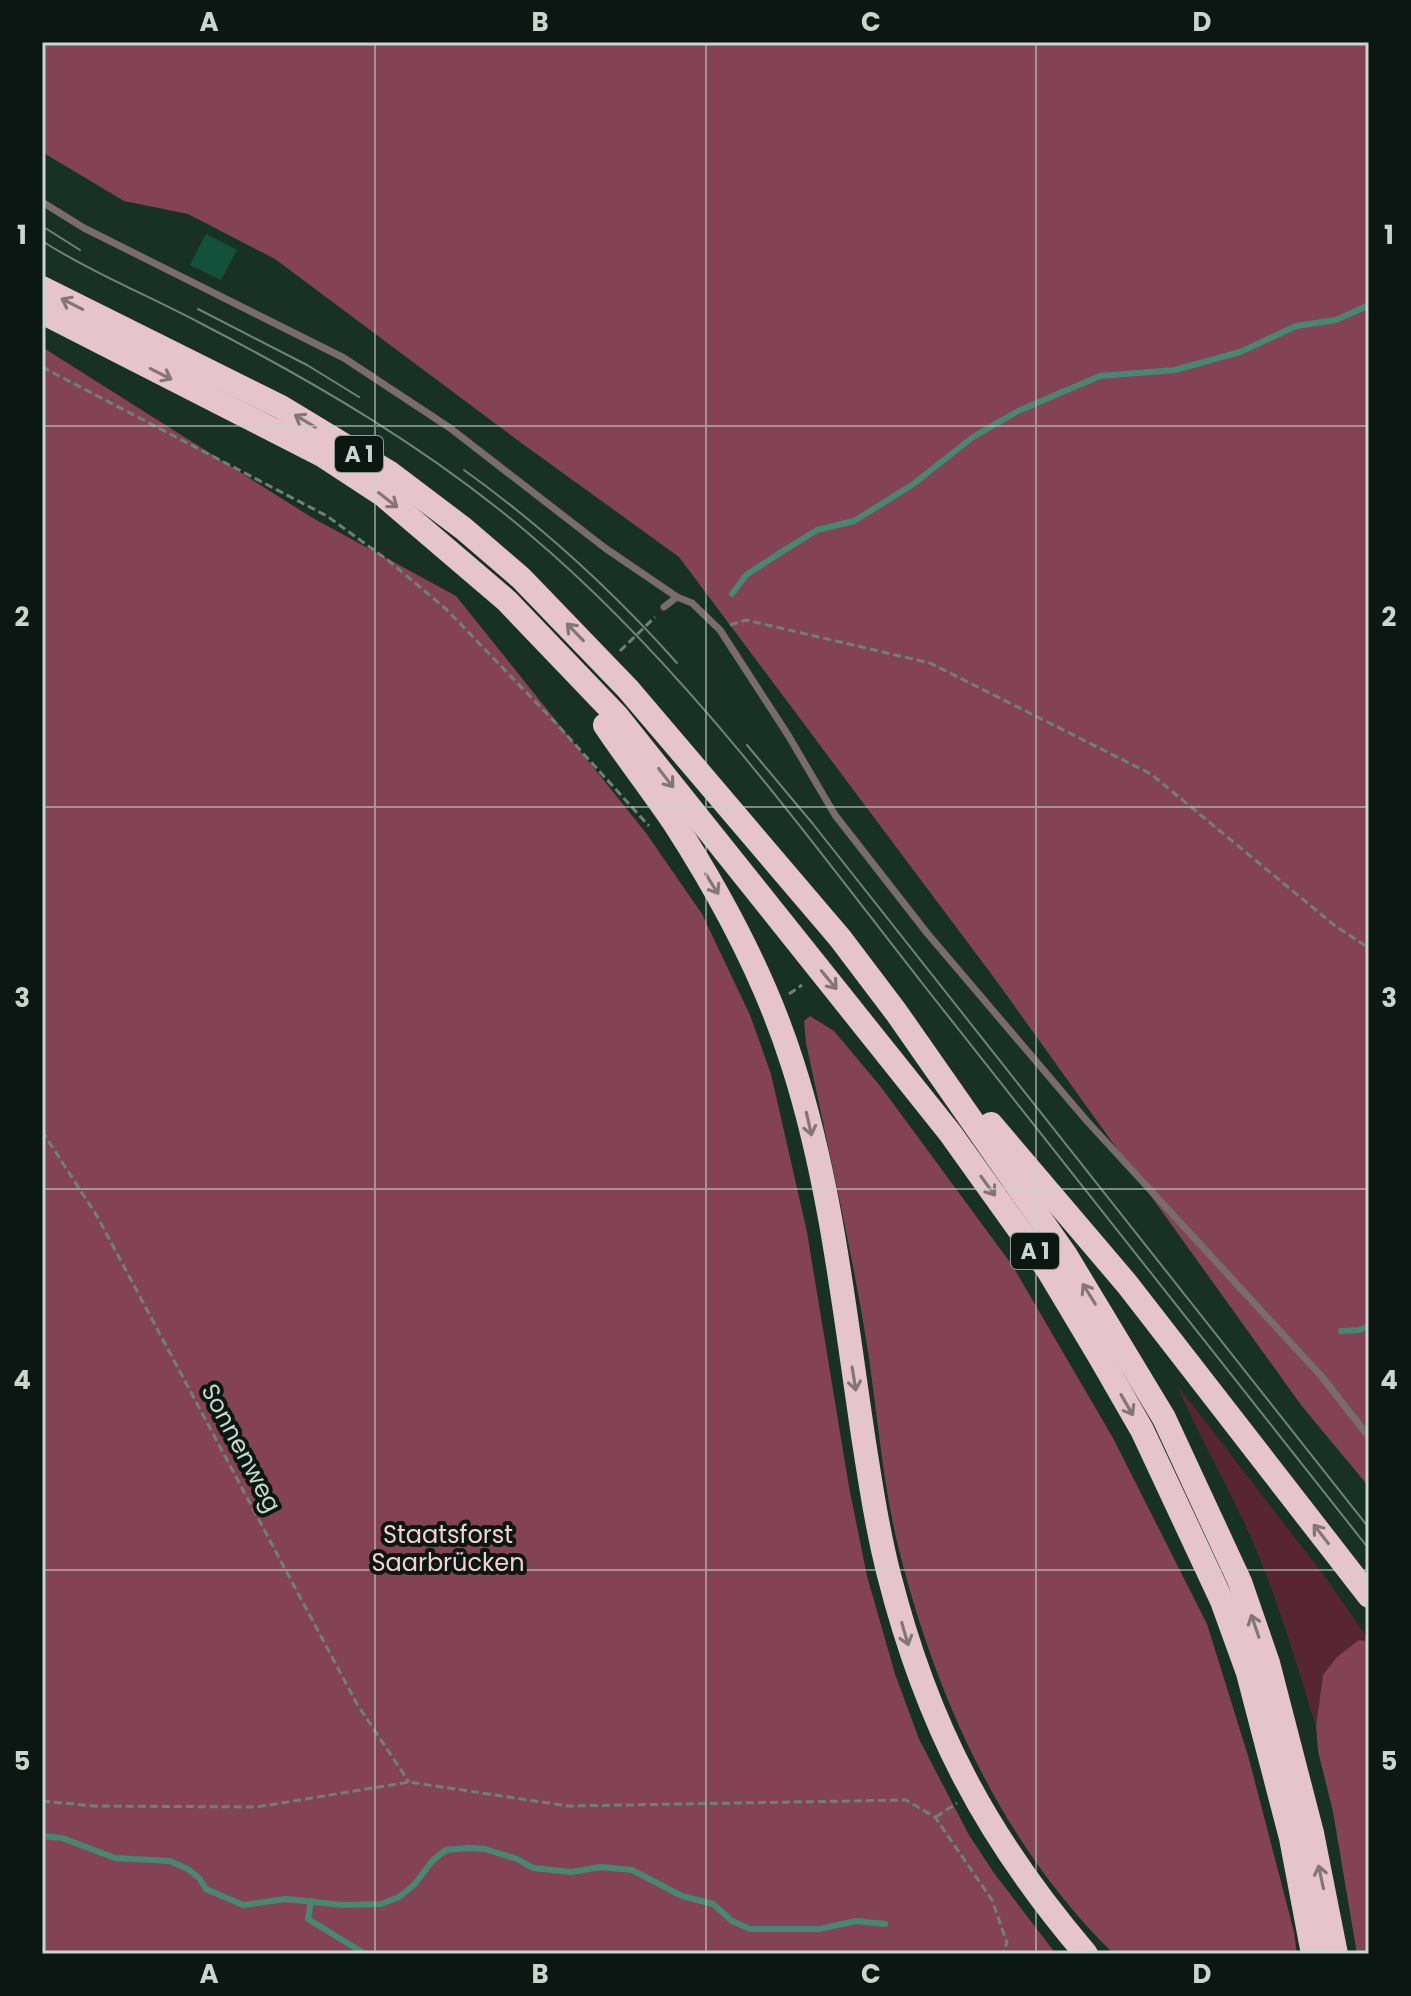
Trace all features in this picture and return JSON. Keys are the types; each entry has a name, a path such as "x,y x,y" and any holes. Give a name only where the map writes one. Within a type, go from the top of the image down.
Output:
{"highway":[{"name":"A 1","path":"42,288 281,407 390,473 464,529 521,578 628,689 830,926 896,1012 1065,1254 1164,1418 1240,1582 1268,1663 1312,1833 1336,1954"},
{"name":"A 1","path":"42,312 322,455 383,495 507,601 617,716 950,1133 1048,1270 1107,1369 1142,1430 1222,1601 1248,1673 1291,1838 1313,1954"},
{"path":"559,656 674,823 718,894 773,1006 809,1121 831,1229 882,1543 915,1668 939,1728 972,1795 1012,1859 1086,1954"},
{"path":"896,1012 1127,1284 1369,1596"}],"lane":[{"path":"42,202 84,228 344,358 450,428 605,548 677,597 692,603 720,630 835,815 891,889 1086,1120 1322,1377 1369,1437"},
{"path":"664,607 677,597"}],"path":[{"path":"42,367 327,516 389,561 446,609 552,719 657,836"},
{"path":"620,651 664,607"},
{"path":"720,630 746,620 930,663 1151,774 1334,925 1369,948"},
{"path":"773,1006 802,984"},
{"name":"Sonnenweg","path":"42,1131 97,1216 357,1704 409,1782"},
{"path":"42,1801 94,1806 257,1807 409,1782 568,1806 906,1800 935,1817 992,1900 1007,1943 1002,1954"},
{"path":"935,1817 960,1801"}],"shaded area":[{"path":"1177,1385 1323,1574 1369,1640 1359,1640 1323,1675 1316,1726 1267,1577 1239,1511"}],"green space":[{"path":"42,42 1369,42 1369,1487 1301,1405 995,979 679,557 275,259 188,214 124,201 42,152"},
{"name":"Staatsforst Saarbrücken","path":"42,347 311,517 456,596 646,833 702,914 750,1015 771,1074 807,1232 849,1487 867,1576 895,1674 919,1739 969,1835 1056,1954 42,1954"},
{"path":"810,1016 834,1031 881,1087 1012,1265 1113,1438 1207,1624 1249,1759 1297,1954 1114,1954 1075,1912 1040,1867 980,1769 934,1664 900,1554 858,1291 806,1043 804,1021"},
{"path":"1359,1640 1369,1641 1369,1954 1357,1954 1333,1812 1318,1751 1316,1726 1323,1675 1337,1657"}],"building":[{"path":"206,234 237,250 221,280 190,265"}],"waterway":[{"path":"732,594 746,575 783,551 817,530 854,521 912,485 973,437 1018,411 1100,376 1175,370 1240,352 1296,326 1336,320 1369,305"},
{"path":"1341,1331 1369,1326"},
{"path":"42,1836 62,1838 115,1858 170,1861 188,1869 206,1889 243,1905 286,1899 343,1905 381,1904 399,1897 414,1885 433,1860 446,1850 468,1848 485,1849 517,1859 533,1868 571,1872 601,1867 632,1870 682,1896 713,1904 732,1921 750,1929 819,1929 856,1921 885,1924"},
{"path":"311,1901 308,1919 365,1954"}],"tram line":[{"path":"42,226 80,250"},
{"path":"42,241 245,347 372,420 491,503 585,584 688,691 737,748 1369,1549"},
{"path":"198,309 307,365 359,397"},
{"path":"464,470 576,560 677,663"},
{"path":"747,745 813,824 1369,1528"}]}
